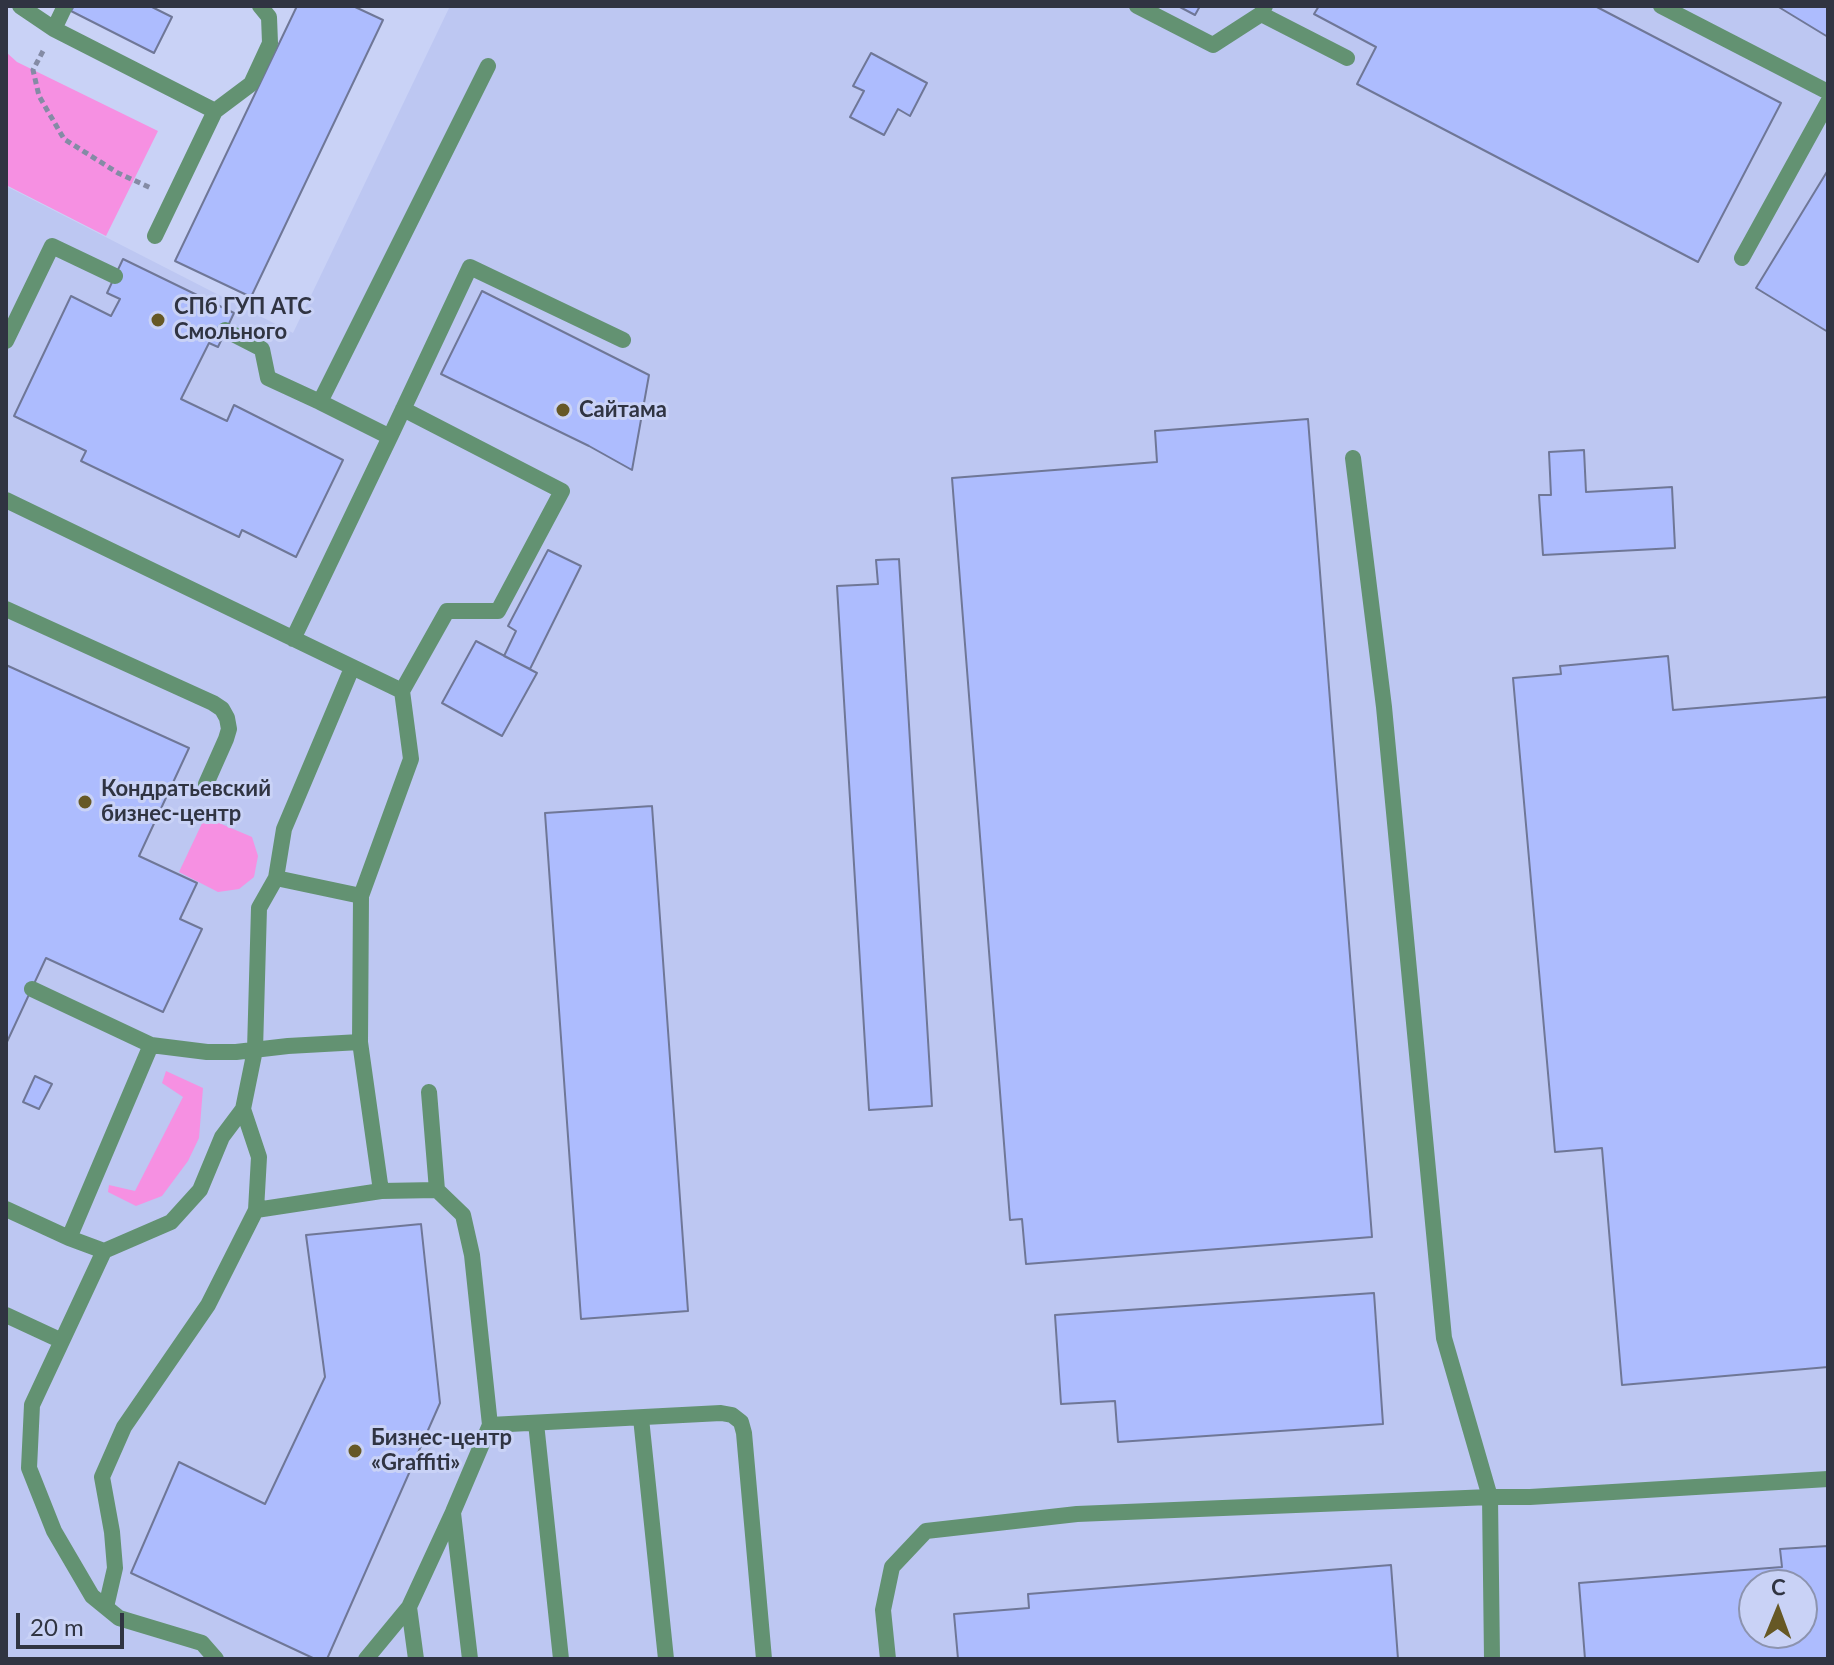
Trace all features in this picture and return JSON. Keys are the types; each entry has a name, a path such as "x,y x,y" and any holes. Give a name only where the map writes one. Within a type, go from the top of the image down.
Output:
{"lane":[{"path":"20,6 54,29 215,111"},
{"path":"54,29 65,6"},
{"path":"155,236 215,111 254,86 270,43 269,17 260,6"},
{"path":"1137,6 1213,45 1263,10 1347,58"},
{"path":"1661,6 1828,92"},
{"path":"320,402 488,66"},
{"path":"1742,258 1828,102"},
{"path":"6,341 52,246 115,276"},
{"path":"293,639 470,267 623,340"},
{"path":"225,330 262,349 268,378 390,437"},
{"path":"381,1191 360,1042 361,896 411,759 402,691 447,611 498,611 562,491 403,409"},
{"path":"1353,458 1384,707 1444,1338 1490,1497 1492,1659"},
{"path":"6,500 402,691"},
{"path":"6,609 222,709 229,729 206,784"},
{"path":"216,1659 202,1643 119,1618 92,1596 54,1531 29,1468 32,1405 104,1251 171,1222 200,1190 222,1137 243,1109 255,1050 259,908 276,878 284,829 352,668"},
{"path":"276,878 361,896"},
{"path":"32,989 151,1045 236,1052 360,1042"},
{"path":"69,1238 151,1045"},
{"path":"366,1659 409,1607 490,1425 472,1255 463,1215 437,1190 429,1092"},
{"path":"106,1607 115,1568 102,1477 124,1427 208,1305 256,1210 259,1157 243,1109"},
{"path":"256,1210 381,1191 437,1190"},
{"path":"6,1209 104,1251"},
{"path":"6,1315 62,1341"},
{"path":"490,1425 721,1413 732,1415 741,1422 764,1659"},
{"path":"641,1418 666,1659"},
{"path":"536,1423 561,1659"},
{"path":"888,1659 883,1610 892,1567 926,1531 1077,1514 1542,1497 1828,1479"},
{"path":"453,1512 470,1659"},
{"path":"409,1607 416,1659"}],"path":[{"path":"33,70 39,96 64,139 118,173 173,199"}],"shaded area":[{"path":"450,6 1828,6 1828,1659 6,1659 6,186 293,333"},
{"path":"6,52 17,62 158,131 106,236 6,185"},
{"path":"205,817 252,837 258,856 254,877 239,889 218,892 179,872"},
{"path":"166,1071 203,1088 199,1138 188,1161 162,1196 136,1206 108,1192 109,1185 135,1191 183,1097 162,1083"}],"building":[{"path":"74,6 150,6 172,17 154,53 71,11"},
{"path":"297,6 353,6 383,20 251,297 175,261"},
{"path":"1178,6 1200,6 1195,15"},
{"path":"1319,6 1595,6 1781,103 1698,262 1357,84 1376,47 1314,14"},
{"path":"1777,6 1828,6 1828,37"},
{"path":"871,53 927,83 910,116 898,109 884,135 850,117 864,91 853,86"},
{"path":"1828,170 1828,332 1756,288"},
{"path":"123,259 234,313 218,347 209,343 181,399 227,421 234,405 343,460 296,557 242,530 239,537 81,461 86,451 14,416 71,296 111,316 120,299 107,293"},
{"path":"482,291 649,375 632,470 441,374"},
{"path":"1308,419 1372,1237 1026,1264 1022,1219 1010,1220 952,478 1157,462 1155,431"},
{"path":"1584,450 1586,492 1672,487 1675,548 1543,555 1539,495 1551,495 1549,452"},
{"path":"548,550 581,566 530,669 504,656 516,631 508,626"},
{"path":"899,559 932,1106 869,1110 837,586 878,584 876,560"},
{"path":"476,641 537,673 502,736 442,703"},
{"path":"1668,656 1673,710 1828,697 1828,1367 1622,1385 1602,1148 1555,1152 1513,678 1561,674 1560,666"},
{"name":"Кондратьевский бизнес-центр","path":"6,665 189,748 139,856 197,883 180,919 202,929 163,1012 46,958 6,1044"},
{"path":"652,806 688,1311 581,1319 545,813"},
{"path":"35,1076 52,1084 39,1109 23,1102"},
{"name":"Бизнес-центр «Graffiti»","path":"421,1224 440,1403 327,1659 315,1659 131,1573 179,1462 265,1504 325,1377 306,1235"},
{"path":"1374,1293 1383,1424 1118,1442 1115,1401 1061,1404 1055,1315"},
{"path":"1828,1546 1828,1659 1585,1659 1579,1583 1738,1570 1738,1649 1818,1649 1818,1569 1757,1569 1782,1567 1780,1549"},
{"path":"1391,1565 1398,1659 958,1659 954,1614 1029,1608 1028,1594"}],"place":[{"name":"СПб ГУП АТС Смольного","path":"158,320"},
{"name":"Сайтама","path":"563,410"},
{"name":"Кондратьевский бизнес-центр","path":"85,802"},
{"name":"Бизнес-центр «Graffiti»","path":"355,1451"}]}
